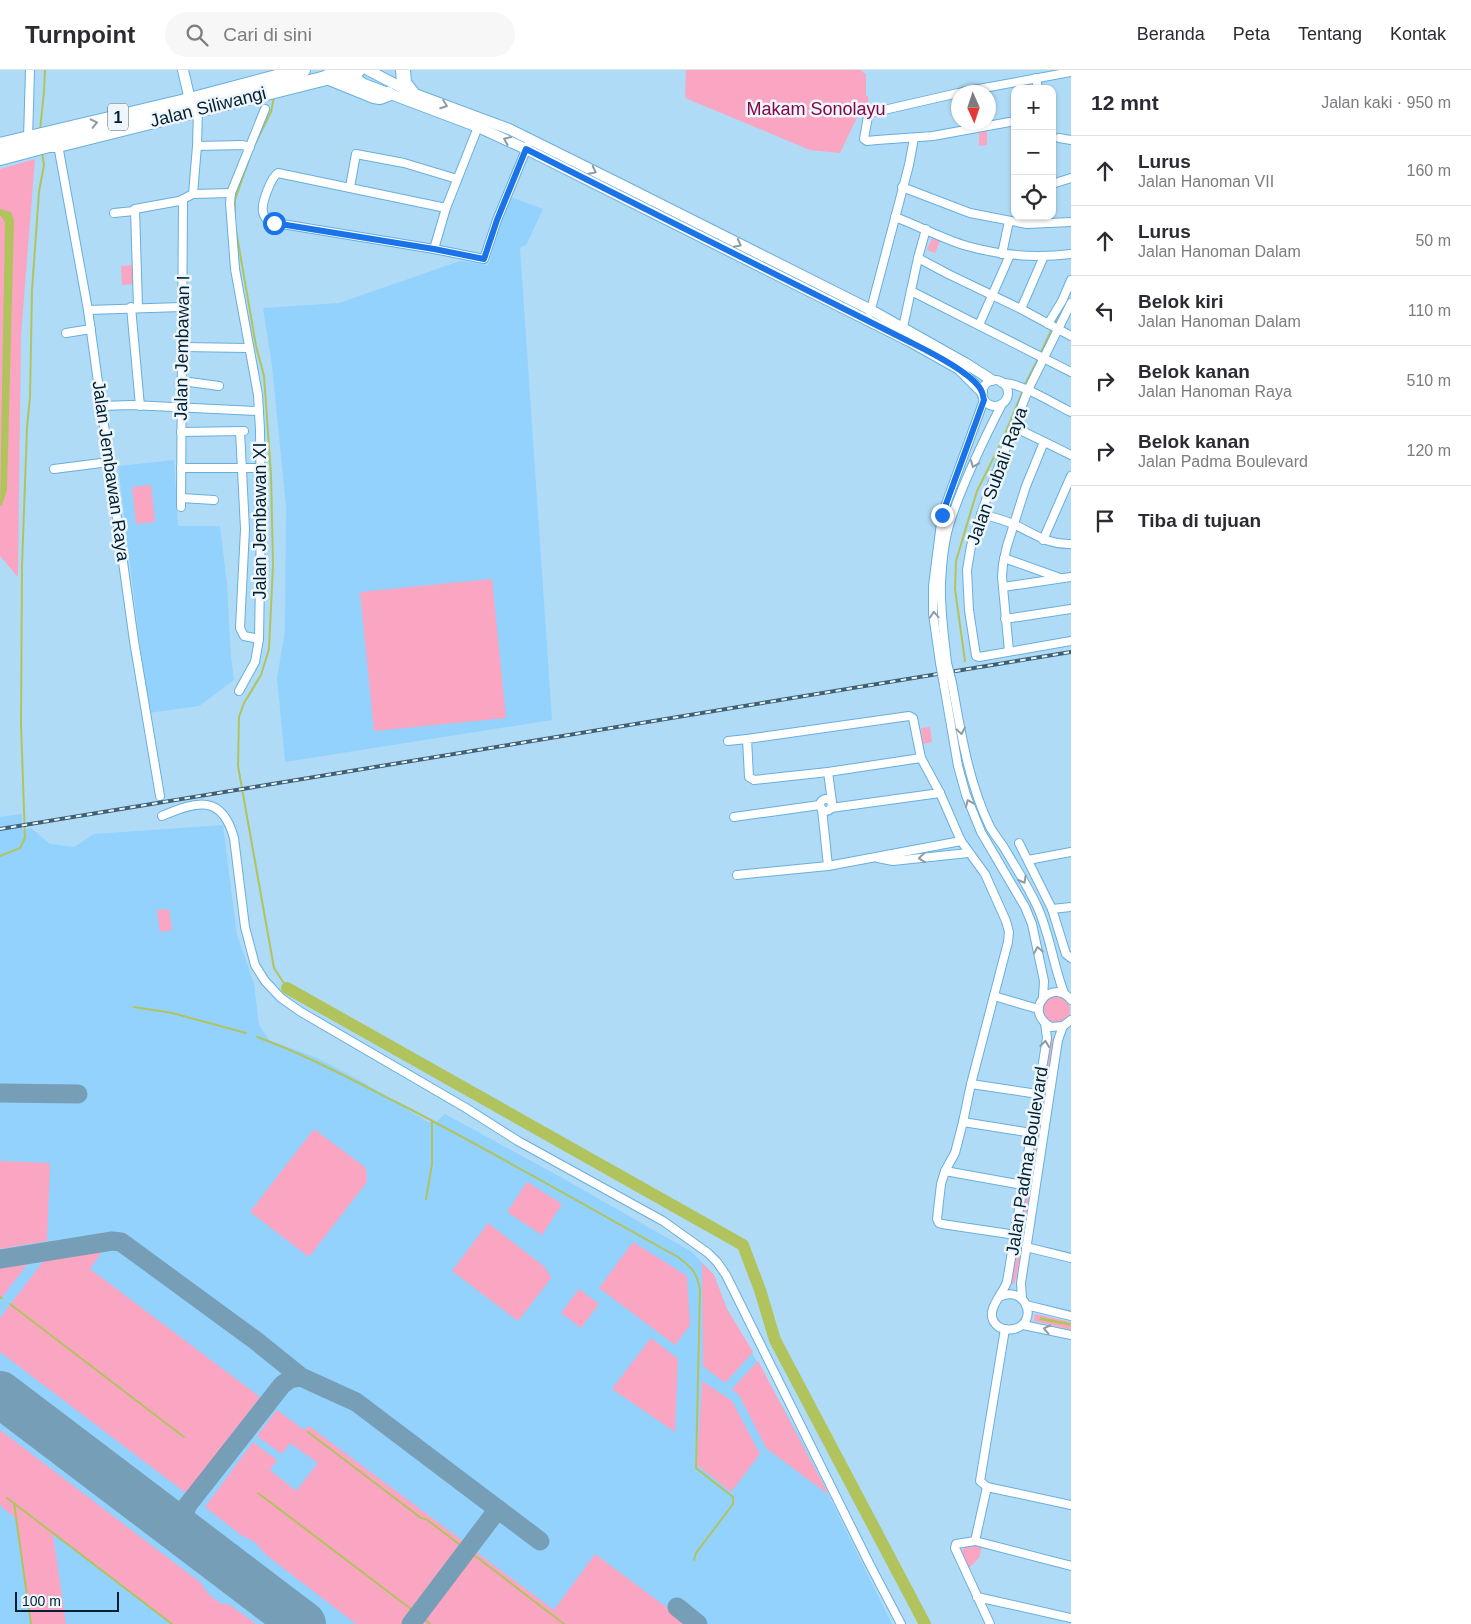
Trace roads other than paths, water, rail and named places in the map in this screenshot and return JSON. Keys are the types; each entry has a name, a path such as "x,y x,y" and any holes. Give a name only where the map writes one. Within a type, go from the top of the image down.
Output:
{"highway":[{"name":"Jalan Siliwangi","path":"289,80 303,70"},
{"name":"Jalan Siliwangi","path":"0,145 42,141 289,80 327,77 354,70"},
{"path":"403,70 404,83 412,93"},
{"path":"327,77 374,96 380,97 388,94"},
{"name":"Jalan Siliwangi","path":"0,158 42,141"}],"street":[{"name":"Jalan Jembawan Raya","path":"30,70 42,141 88,310 135,650 160,796"},
{"path":"183,70 194,104 197,146 193,194"},
{"path":"354,70 360,82 388,94 529,144 965,363 997,382 1008,393"},
{"path":"368,70 412,93 510,130 529,144"},
{"path":"996,86 1071,72"},
{"path":"1036,78 1037,85"},
{"path":"951,95 871,113 868,116 864,137 865,140 914,138 951,129"},
{"path":"182,347 248,348 235,269 230,212 231,193 265,109"},
{"path":"996,123 1011,122"},
{"path":"434,249 446,208 478,127"},
{"path":"870,315 909,165 914,138"},
{"path":"1059,138 1071,140"},
{"path":"197,146 242,144 250,147"},
{"path":"446,208 281,173 275,174 262,211 268,221 274,223 484,259 497,220 529,144"},
{"path":"350,187 354,155 357,154 404,163 457,179"},
{"path":"1056,183 1071,178"},
{"path":"902,187 970,213 1027,224 1071,222"},
{"path":"114,213 183,200 193,194 231,193"},
{"name":"Jalan Jembawan I","path":"181,507 183,200"},
{"path":"134,210 135,307 140,406"},
{"path":"895,217 966,246 1006,254 1044,256 1071,254"},
{"path":"979,325 992,296 1006,254 1009,221"},
{"path":"902,332 910,291 926,229"},
{"path":"1021,309 1044,256"},
{"path":"918,258 1071,336"},
{"path":"1053,327 1071,280"},
{"path":"910,291 1071,372"},
{"name":"Jalan Subali Raya","path":"1009,651 979,657 974,653 967,570 971,546 1014,427 1022,388 1040,357 1053,327 1071,303"},
{"path":"88,310 182,306"},
{"path":"66,333 91,329"},
{"path":"902,332 959,369 990,405 1002,404"},
{"name":"Jalan Jembawan XI","path":"239,691 255,662 259,639 261,528 258,395 248,348"},
{"path":"182,381 219,386"},
{"path":"1071,412 1009,382 985,385 971,438 942,515 936,550 933,586 933,614 943,663 966,762 976,795 991,829 1038,907 1058,977 1064,993 1071,1000"},
{"path":"943,663 941,584 944,551 951,520 983,442 1005,401 1010,387 1022,388"},
{"path":"102,406 258,411"},
{"path":"1014,427 1071,455"},
{"path":"181,432 242,431 245,529 240,628 244,636 259,639"},
{"path":"971,438 983,442"},
{"path":"1044,442 1026,486 1004,558 1002,576 1009,651 1071,641"},
{"path":"54,469 109,462"},
{"path":"181,468 260,468"},
{"path":"1043,540 1071,476"},
{"path":"181,498 214,500"},
{"path":"981,514 1014,524 1043,540 1058,545 1071,544"},
{"path":"1004,558 1062,579"},
{"path":"1003,587 1071,577"},
{"path":"1005,619 1071,609"},
{"path":"948,684 958,766 966,795 982,832 1025,907 1032,924 1044,981 1043,998 1038,1009 1041,1019 1051,1027 1064,1026 1071,1020"},
{"path":"728,742 909,716 913,718 921,758 940,793 961,842 968,854 985,874 1009,932 1008,942 970,1084 964,1122 955,1153 941,1184 937,1219 938,1223 1016,1235"},
{"path":"747,739 748,768 751,780 828,772 921,758"},
{"path":"828,772 832,805"},
{"path":"734,817 821,807 827,811 832,805 940,793"},
{"path":"828,866 821,807 823,799 828,798 832,805"},
{"path":"162,816 178,809 201,804 209,804 218,808 224,815 231,827 234,838 245,927 255,965 264,981 281,998 301,1012 466,1108 518,1142 664,1221 708,1253 717,1262 726,1276 901,1624"},
{"path":"736,875 828,866 961,842"},
{"path":"1019,843 1052,909 1069,956"},
{"path":"1028,860 1071,852"},
{"path":"876,857 893,861 968,854"},
{"path":"1052,909 1071,907"},
{"path":"1043,998 1053,992 1064,993"},
{"path":"994,996 1038,1009"},
{"name":"Jalan Padma Boulevard","path":"999,1297 1007,1282 1016,1235 1047,1038 1045,1024"},
{"name":"Jalan Padma Boulevard","path":"1024,1302 1021,1283 1026,1248 1058,1040 1064,1026"},
{"path":"970,1084 1038,1094"},
{"path":"964,1122 1032,1133"},
{"path":"945,1172 1024,1185"},
{"path":"1026,1248 1071,1258"},
{"path":"1071,1316 1024,1302 1011,1294 999,1297 992,1307 996,1323 1005,1330 1012,1330 1023,1325 1071,1335"},
{"path":"1023,1325 1028,1315 1024,1302"},
{"path":"1005,1330 979,1477 981,1484 1071,1505"},
{"path":"975,1541 987,1486"},
{"path":"990,1624 955,1548 956,1544 975,1541 1071,1566"},
{"path":"977,1597 1071,1618"}],"waterway":[{"path":"40,130 45,70"},
{"path":"253,148 271,112 274,97"},
{"path":"0,856 20,848 25,838 21,724 22,566 27,428 30,397 32,290 39,192 44,165 42,152"},
{"path":"235,214 235,200 251,154"},
{"path":"235,224 256,346 264,376 271,475 273,565 269,649 261,675 244,703 239,717 238,766 274,968 287,988"},
{"path":"1067,298 1071,291"},
{"path":"1054,325 1060,311"},
{"path":"1040,354 1052,329"},
{"path":"1024,386 1038,359"},
{"path":"965,661 955,589 956,561 977,491 1003,439 1023,390"},
{"path":"287,988 743,1245 760,1290 775,1340 925,1624"},
{"path":"134,1007 172,1013 246,1033"},
{"path":"257,1037 330,1069 437,1123 678,1257 693,1271 700,1290 696,1468 733,1497 733,1504 696,1553 694,1560"},
{"path":"426,1199 432,1164 432,1122"},
{"path":"10,1304 184,1437"},
{"path":"308,1432 421,1518 426,1519 459,1544"},
{"path":"258,1493 411,1609"},
{"path":"7,1498 172,1624"},
{"path":"14,1503 31,1624"},
{"path":"474,1555 564,1624"},
{"path":"424,1619 430,1624"}],"railway":[{"path":"0,829 1071,652"}],"park label":[{"name":"Makam Sonolayu","path":"816,109"}]}
